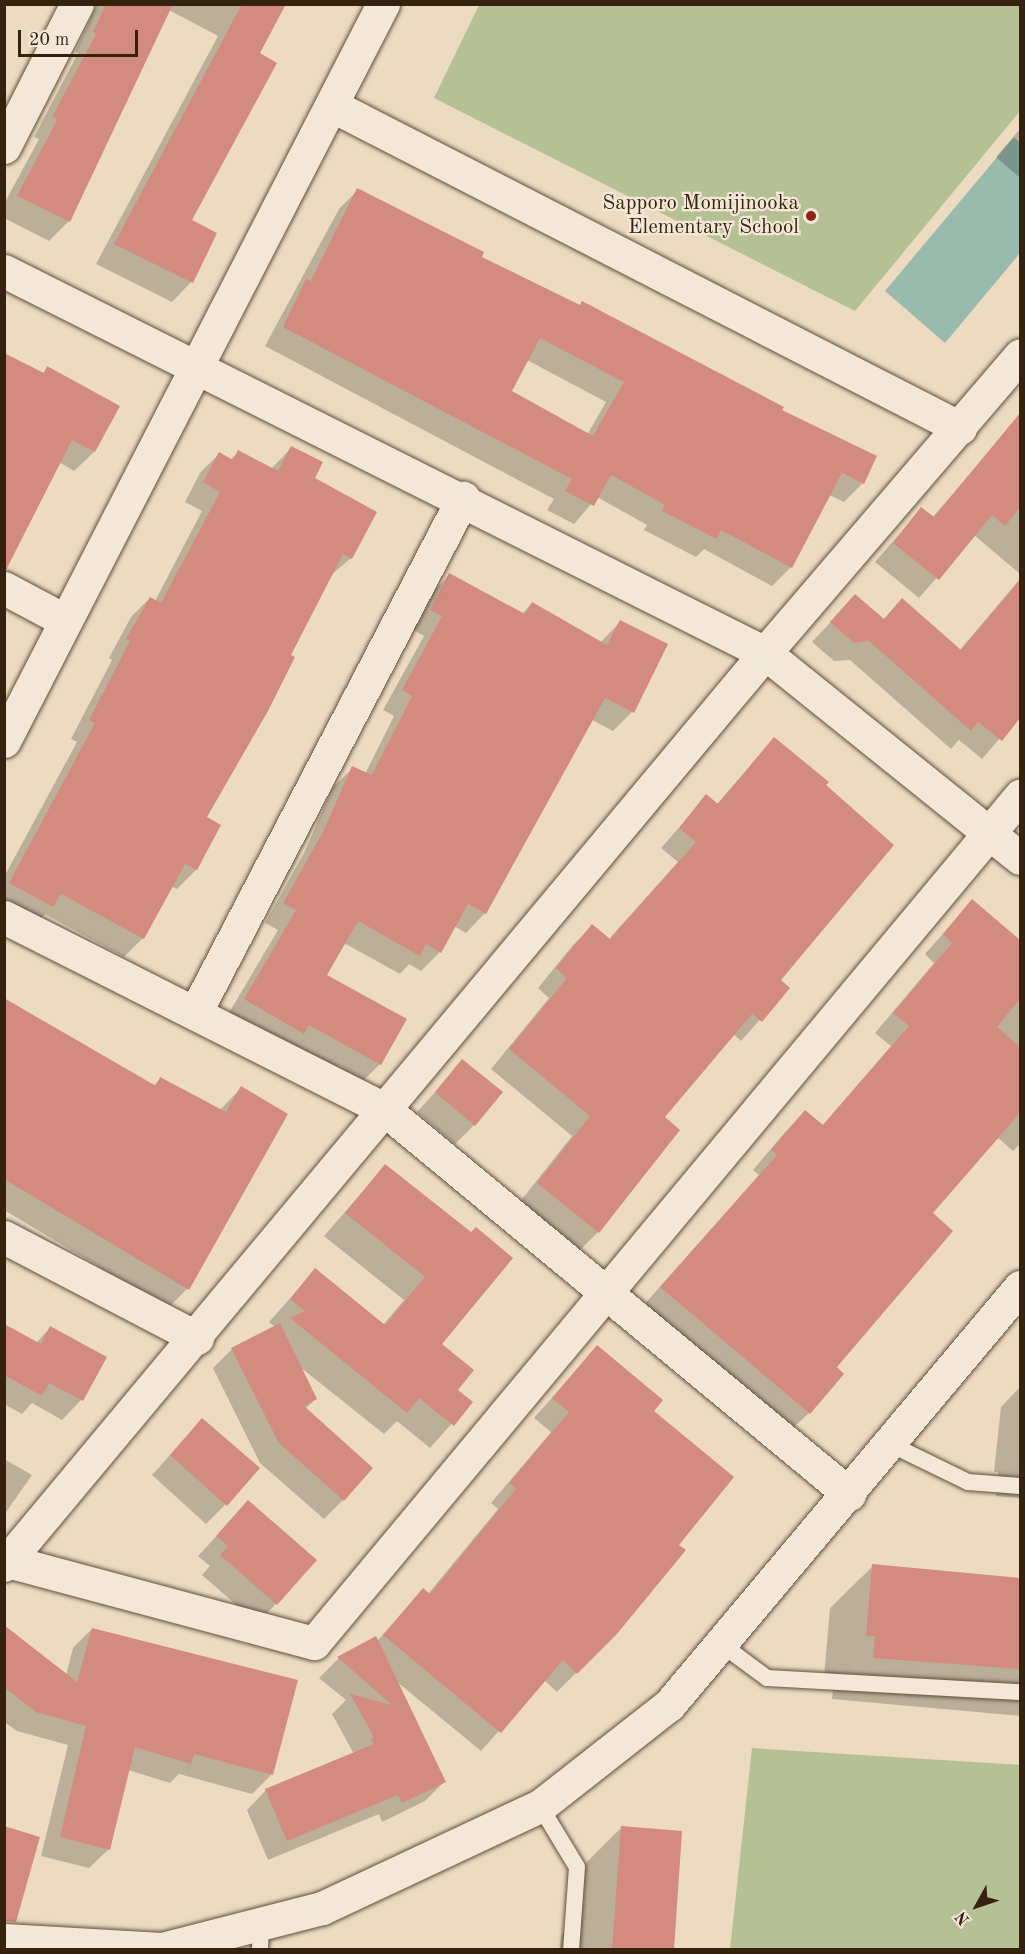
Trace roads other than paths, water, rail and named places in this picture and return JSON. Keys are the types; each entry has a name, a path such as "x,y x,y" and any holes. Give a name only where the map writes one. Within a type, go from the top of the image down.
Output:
{"street":[{"path":"4,147 77,4"},
{"path":"4,741 64,620 333,106 383,4"},
{"path":"333,106 960,428"},
{"path":"4,270 463,498 765,653 1020,858"},
{"path":"1020,355 960,428 765,653 384,1109 197,1338 6,1562 314,1643 1020,796"},
{"path":"195,1013 463,498"},
{"path":"4,588 64,620"},
{"path":"4,917 384,1109 608,1292 849,1494"},
{"path":"4,1237 197,1338"},
{"path":"4,1940 162,1949 261,1936 540,1806 669,1705 849,1494 1020,1287"}],"lane":[{"path":"890,1444 968,1482 1020,1486"},
{"path":"721,1644 766,1678 1020,1692"},
{"path":"540,1806 578,1867 571,1950"}],"place":[{"name":"Sapporo Momijinooka Elementary School","path":"811,216"}]}
